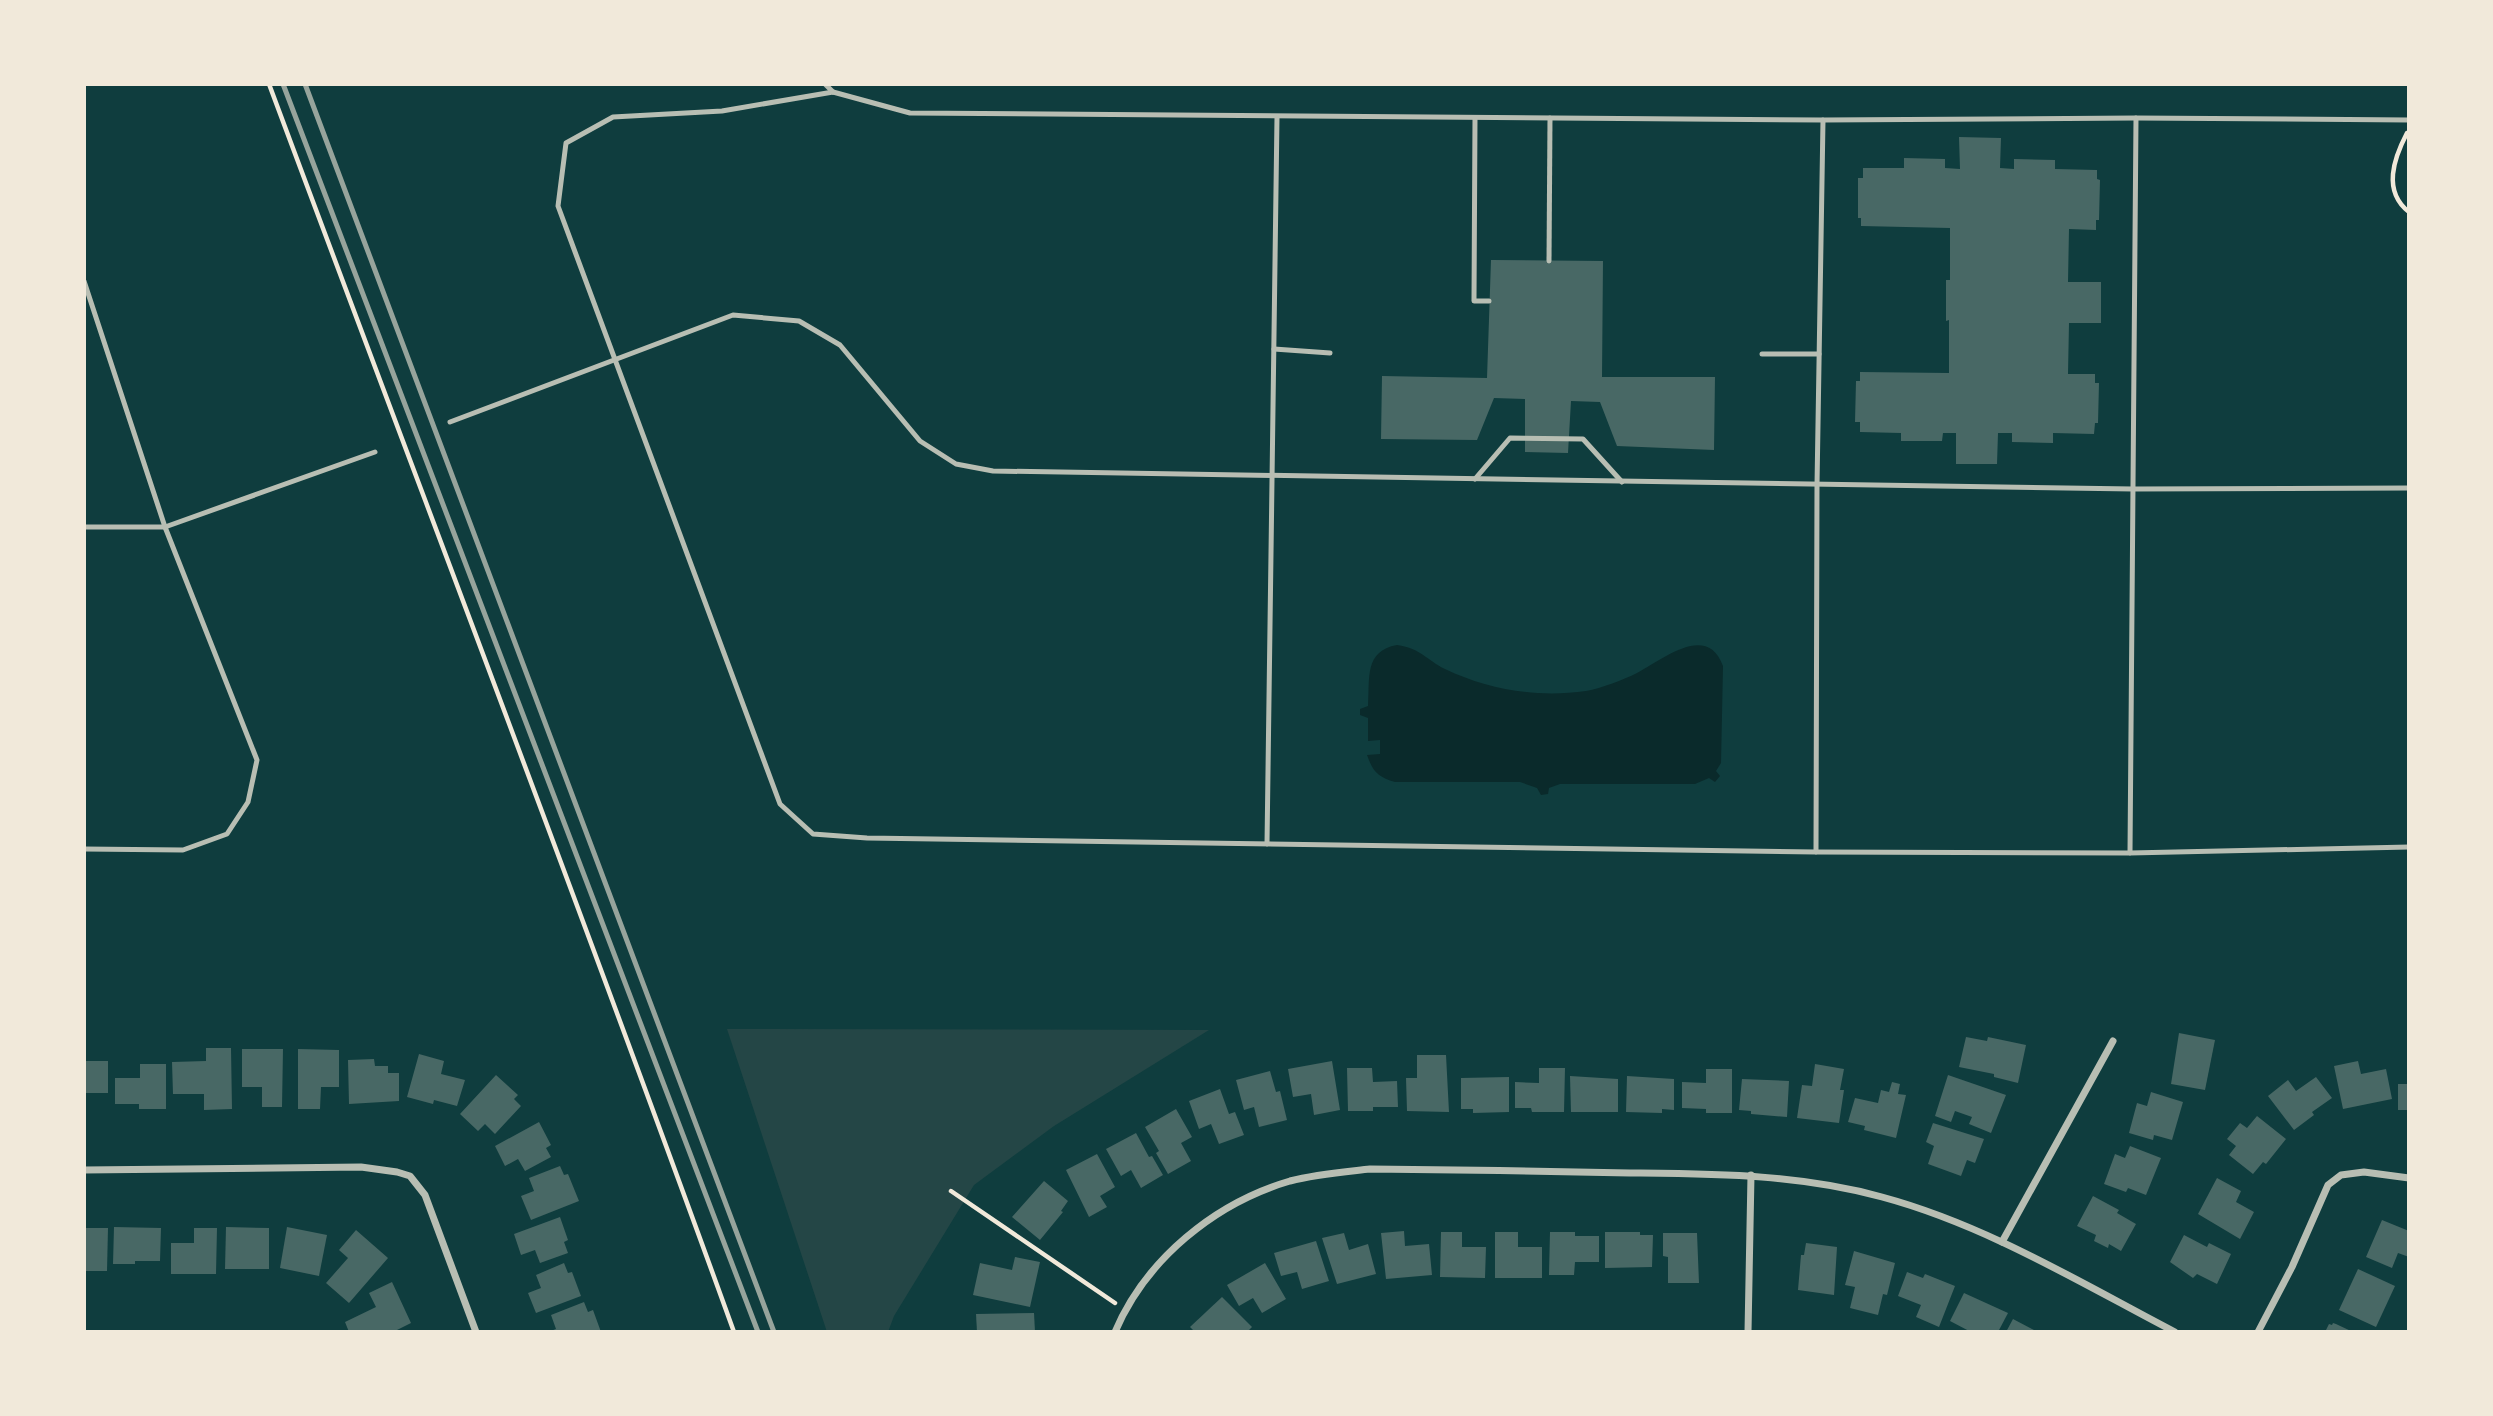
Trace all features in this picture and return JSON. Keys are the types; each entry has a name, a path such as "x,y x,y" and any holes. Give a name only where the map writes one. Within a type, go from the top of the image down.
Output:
{"street":[{"path":"2002,1242 2113,1041"},
{"path":"84,1170 361,1167 410,1176 425,1195 476,1332"},
{"path":"1115,1332 1124,1310 1155,1268 1195,1229 1258,1193 1290,1181 1370,1169 1751,1175 1810,1181 1884,1197 1941,1216 2002,1242 2175,1332"},
{"path":"2258,1332 2292,1267 2328,1185 2341,1175 2364,1172 2409,1178"},
{"path":"1748,1332 1751,1175"}],"lane":[{"path":"825,84 833,92"},
{"path":"2409,120 1823,120 910,113 833,92 722,111 613,117 566,143 558,206 780,804 813,834 867,838 1816,852 2130,853 2409,847"},
{"path":"1267,844 1277,117"},
{"path":"1475,118 1474,301 1489,301"},
{"path":"1549,261 1550,118"},
{"path":"2130,853 2136,118"},
{"path":"1816,852 1817,485 1823,120"},
{"path":"84,281 165,527 257,760 248,802 227,834 183,850 84,849"},
{"path":"450,422 733,314 799,321 840,345 920,441 956,464 993,471 2133,489 2409,488"},
{"path":"1274,349 1330,353"},
{"path":"1762,354 1819,354"},
{"path":"1474,480 1510,438 1522,438 1583,439 1622,482"},
{"path":"84,527 165,527 375,452"}],"path":[{"path":"269,84 528,778 624,1027 734,1332"},
{"path":"2409,130 2392,168 2395,195 2409,212"},
{"path":"951,1191 1124,1310"}],"shaded area":[{"path":"1397,645 1412,649 1462,676 1496,687 1532,693 1568,693 1599,688 1631,676 1683,648 1695,645 1706,647 1716,653 1723,666 1721,763 1716,771 1720,776 1715,782 1709,778 1695,784 1560,784 1549,788 1548,794 1541,795 1537,788 1520,782 1389,780 1380,776 1369,761 1367,755 1380,754 1380,740 1368,741 1368,718 1360,715 1360,709 1368,706 1369,676 1374,660 1386,648"},
{"path":"727,1029 1209,1030 1054,1126 974,1185 894,1316 888,1332 827,1332"}],"building":[{"path":"1959,137 2001,138 2000,168 2014,169 2014,159 2055,160 2055,169 2097,170 2097,179 2100,180 2099,220 2096,220 2096,230 2069,229 2068,282 2101,282 2101,323 2069,323 2068,374 2095,374 2095,383 2099,383 2098,423 2095,423 2094,434 2053,433 2053,443 2012,442 2012,433 1998,433 1997,464 1956,464 1956,433 1943,433 1942,441 1901,441 1901,433 1860,432 1860,422 1855,422 1856,381 1860,381 1860,372 1949,373 1946,280 1950,280 1950,228 1861,226 1861,218 1858,218 1858,178 1863,178 1863,168 1904,168 1904,158 1945,159 1945,168 1960,169"},
{"path":"1491,260 1603,261 1602,377 1715,377 1714,450 1617,446 1600,402 1571,401 1568,453 1525,452 1525,399 1494,398 1477,440 1381,439 1382,376 1487,378"},
{"path":"2179,1033 2215,1040 2205,1090 2171,1084"},
{"path":"1966,1037 1987,1041 1988,1037 2026,1045 2018,1083 1994,1077 1994,1074 1959,1067"},
{"path":"206,1048 231,1048 232,1109 204,1110 204,1094 173,1094 172,1062 206,1061"},
{"path":"242,1049 283,1049 282,1107 262,1107 262,1087 242,1087"},
{"path":"298,1049 339,1050 339,1087 321,1087 320,1109 298,1109"},
{"path":"419,1054 444,1061 441,1074 465,1080 457,1106 434,1100 433,1104 407,1097"},
{"path":"1417,1055 1446,1055 1449,1112 1407,1111 1406,1078 1417,1078"},
{"path":"374,1059 375,1066 388,1066 388,1073 399,1073 399,1101 349,1104 348,1060"},
{"path":"84,1061 108,1061 108,1093 84,1093"},
{"path":"1332,1061 1340,1110 1314,1115 1311,1094 1293,1097 1288,1069"},
{"path":"2358,1061 2361,1074 2386,1069 2392,1099 2343,1109 2334,1066"},
{"path":"140,1064 166,1064 166,1109 139,1109 139,1104 115,1104 115,1078 140,1078"},
{"path":"1815,1064 1844,1069 1839,1123 1797,1118 1802,1085 1812,1086"},
{"path":"1347,1068 1372,1068 1373,1082 1397,1081 1398,1107 1348,1111"},
{"path":"1539,1068 1565,1068 1564,1112 1532,1112 1531,1108 1515,1108 1515,1082 1539,1083"},
{"path":"1706,1069 1732,1069 1732,1113 1706,1113 1706,1109 1682,1108 1682,1082 1706,1083"},
{"path":"1270,1071 1276,1092 1280,1091 1287,1120 1259,1127 1254,1107 1244,1110 1236,1080"},
{"path":"496,1075 518,1095 514,1099 521,1106 495,1134 485,1124 478,1131 460,1114"},
{"path":"1948,1075 2006,1095 1991,1133 1969,1124 1972,1117 1955,1111 1951,1122 1935,1116"},
{"path":"1570,1076 1618,1079 1618,1112 1571,1112"},
{"path":"1627,1076 1674,1079 1674,1110 1662,1109 1662,1113 1626,1112"},
{"path":"1509,1077 1509,1112 1473,1113 1473,1109 1461,1109 1461,1078"},
{"path":"2316,1077 2332,1098 2312,1112 2314,1115 2294,1130 2268,1096 2288,1080 2296,1091"},
{"path":"1742,1079 1789,1081 1787,1117 1751,1114 1751,1111 1739,1110"},
{"path":"1892,1082 1900,1084 1898,1094 1906,1095 1896,1138 1864,1130 1865,1126 1848,1122 1855,1098 1878,1103 1881,1090 1889,1092"},
{"path":"2398,1084 2409,1084 2409,1110 2398,1110"},
{"path":"1220,1089 1229,1114 1235,1112 1244,1135 1219,1144 1211,1124 1199,1129 1189,1101"},
{"path":"2151,1092 2183,1102 2172,1140 2154,1135 2153,1140 2129,1133 2137,1103 2147,1106"},
{"path":"1176,1109 1192,1137 1181,1143 1191,1161 1168,1174 1145,1127"},
{"path":"2257,1116 2286,1139 2266,1164 2263,1162 2253,1174 2229,1155 2236,1146 2227,1139 2240,1123 2247,1128"},
{"path":"539,1122 551,1145 546,1148 551,1157 525,1171 518,1159 505,1166 495,1146"},
{"path":"1933,1123 1984,1139 1975,1163 1967,1160 1961,1176 1928,1164 1934,1146 1926,1142"},
{"path":"1136,1133 1163,1175 1141,1188 1131,1170 1121,1176 1106,1149"},
{"path":"2130,1146 2161,1158 2146,1195 2128,1188 2126,1192 2104,1184 2115,1154 2125,1158"},
{"path":"1097,1154 1115,1187 1100,1196 1107,1207 1089,1217 1066,1170"},
{"path":"560,1166 564,1175 568,1174 579,1201 531,1220 521,1196 534,1191 529,1178"},
{"path":"2217,1178 2241,1191 2236,1202 2254,1212 2240,1239 2198,1214"},
{"path":"1044,1181 1068,1201 1061,1211 1063,1212 1040,1240 1012,1217"},
{"path":"2093,1196 2119,1210 2117,1213 2136,1224 2121,1251 2109,1244 2108,1248 2094,1241 2096,1235 2077,1226"},
{"path":"560,1217 568,1240 564,1242 568,1253 540,1263 535,1250 521,1255 514,1234"},
{"path":"2382,1220 2409,1231 2409,1257 2398,1253 2392,1268 2366,1257"},
{"path":"114,1227 161,1228 160,1261 113,1264"},
{"path":"226,1227 269,1228 269,1269 225,1269"},
{"path":"287,1227 327,1235 319,1276 280,1268"},
{"path":"84,1228 108,1228 107,1271 84,1271"},
{"path":"194,1228 217,1228 216,1274 171,1274 171,1243 194,1243"},
{"path":"356,1230 388,1258 349,1303 326,1283 348,1258 339,1250"},
{"path":"1404,1231 1405,1246 1429,1244 1432,1275 1386,1279 1381,1233"},
{"path":"1441,1232 1462,1232 1462,1247 1486,1247 1485,1278 1440,1277"},
{"path":"1495,1232 1518,1232 1518,1247 1542,1247 1542,1278 1495,1278"},
{"path":"1550,1232 1599,1236 1599,1262 1575,1262 1574,1275 1549,1275"},
{"path":"1605,1232 1640,1232 1640,1235 1653,1235 1652,1267 1605,1268"},
{"path":"1344,1233 1349,1250 1368,1244 1376,1274 1337,1284 1322,1238"},
{"path":"1663,1233 1697,1233 1699,1283 1668,1283 1668,1257 1663,1256"},
{"path":"2184,1235 2207,1247 2209,1243 2231,1254 2217,1284 2197,1274 2193,1278 2170,1262"},
{"path":"1316,1241 1329,1281 1302,1289 1297,1272 1281,1276 1274,1253"},
{"path":"1806,1243 1837,1247 1834,1295 1798,1290 1801,1255 1804,1255"},
{"path":"1854,1251 1895,1263 1887,1295 1883,1294 1878,1315 1850,1308 1855,1287 1845,1285"},
{"path":"1015,1257 1040,1262 1030,1307 973,1295 980,1263 1012,1270"},
{"path":"564,1263 568,1273 572,1272 581,1296 536,1313 528,1293 541,1288 536,1275"},
{"path":"1265,1263 1286,1299 1262,1313 1253,1298 1239,1306 1227,1285"},
{"path":"2358,1269 2395,1286 2376,1327 2339,1310"},
{"path":"1907,1272 1923,1278 1925,1274 1955,1286 1939,1327 1916,1317 1921,1305 1898,1296"},
{"path":"392,1282 411,1323 393,1332 349,1332 345,1322 376,1307 369,1293"},
{"path":"1964,1293 2008,1313 1998,1332 1971,1332 1950,1321"},
{"path":"1222,1297 1252,1327 1247,1332 1195,1332 1190,1327"},
{"path":"584,1302 588,1312 593,1310 601,1332 548,1332 556,1329 551,1315"},
{"path":"1034,1313 1035,1332 977,1332 976,1314"},
{"path":"2013,1319 2032,1329 2038,1332 2006,1332"},
{"path":"2333,1323 2353,1332 2325,1332 2329,1324"}],"railway":[{"path":"283,84 758,1332"},
{"path":"305,84 774,1332"}]}
